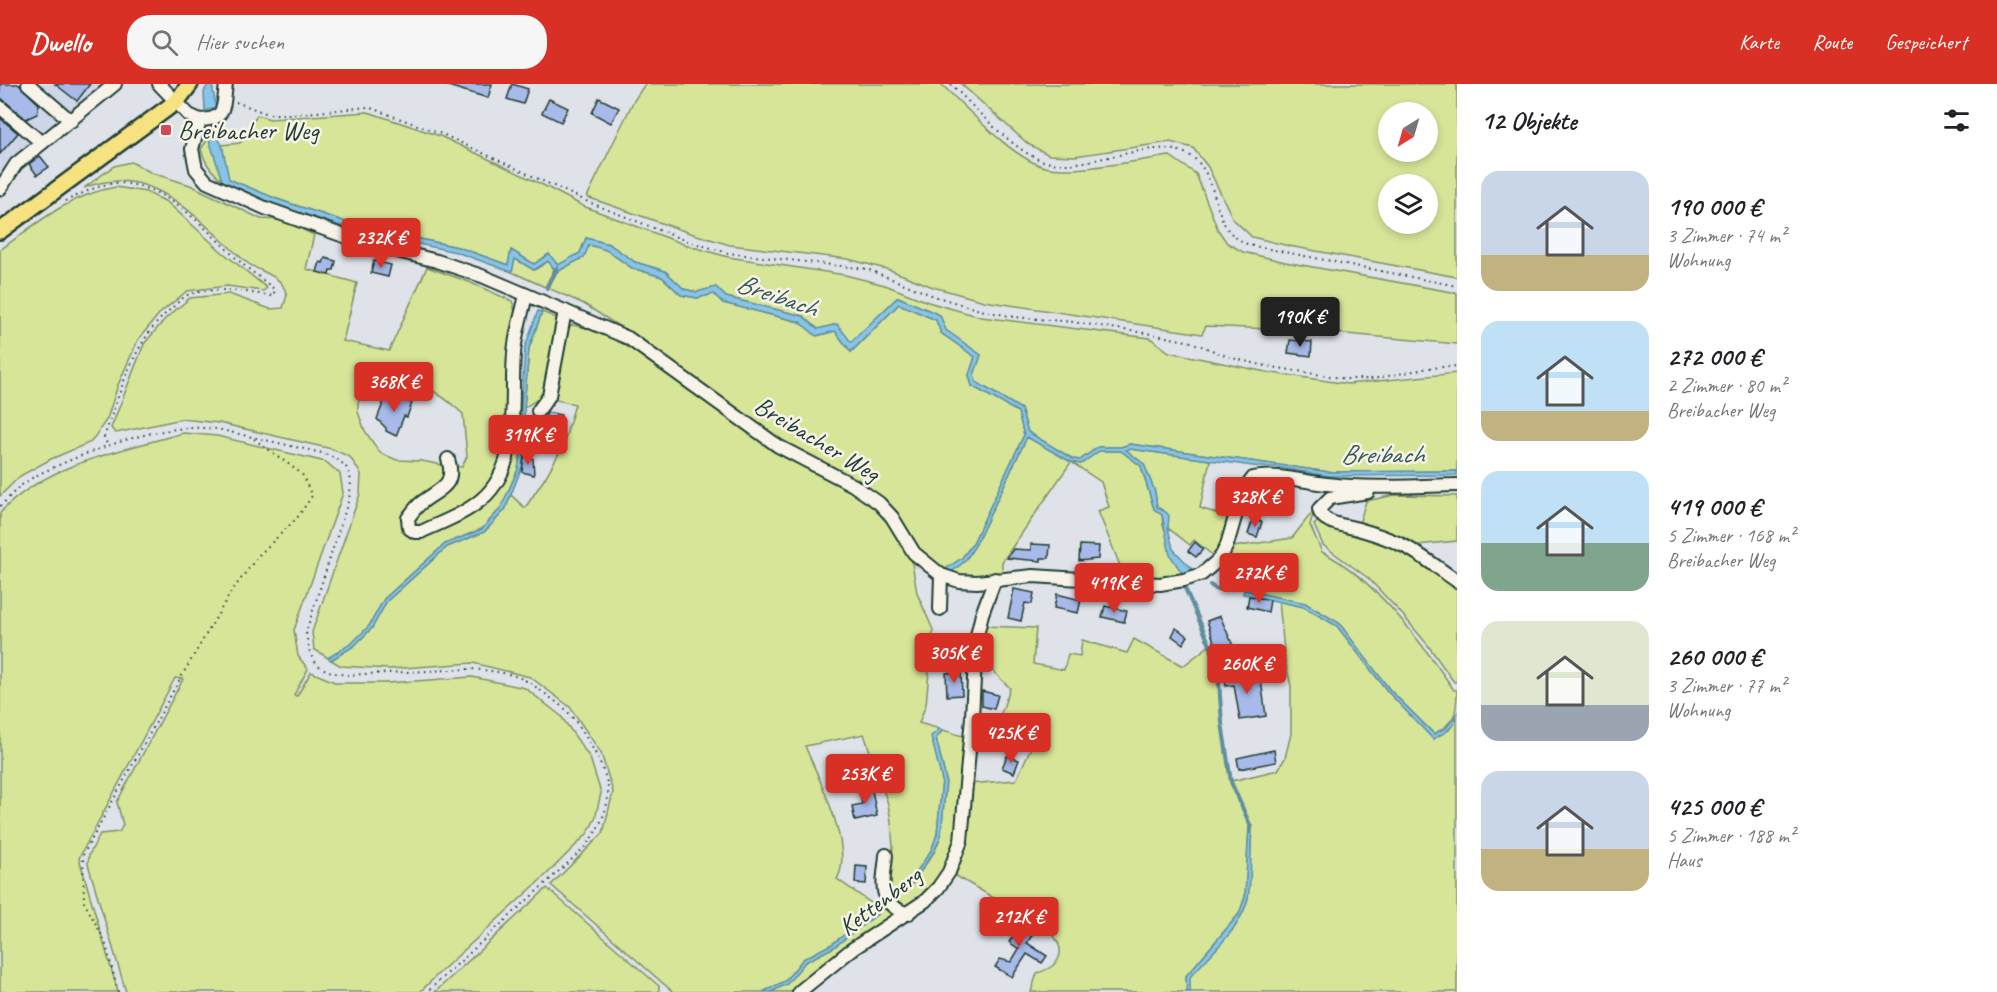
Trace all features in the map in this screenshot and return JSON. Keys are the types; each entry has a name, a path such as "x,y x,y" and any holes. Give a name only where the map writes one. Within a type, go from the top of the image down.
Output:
{"main road":[{"path":"0,231 177,101 190,84"}],"street":[{"path":"27,84 71,121"},
{"path":"159,84 189,115 200,120 210,120 220,114 224,106 226,84"},
{"path":"0,189 16,164 71,121 110,85"},
{"path":"0,107 42,143"},
{"name":"Breibacher Weg","path":"200,120 192,149 196,169 207,182 265,208 339,235 437,261 482,276 628,338 778,446 853,485 879,503 892,517 914,553 941,575 976,582 994,579 1052,577 1160,584 1184,580 1202,574 1222,555 1242,492 1253,478 1278,476 1326,484 1386,487 1457,485"},
{"path":"448,459 449,480 440,492 421,503 408,518 410,528 415,532 421,532 466,511 483,498 501,475 511,442 514,354 526,295"},
{"path":"538,411 549,396 565,311"},
{"path":"1386,487 1330,498 1319,508 1319,512 1330,522 1356,528 1404,546 1457,581"},
{"path":"940,609 941,575"},
{"name":"Kettenberg","path":"799,992 851,950 908,914 938,888 949,872 961,841 976,640 994,579"},
{"path":"886,855 884,888 887,902 897,910 908,914"}],"path":[{"path":"951,84 1022,150 1045,162 1084,162 1140,151 1168,149 1182,151 1191,156 1208,176 1225,225 1233,236 1249,245 1457,286"},
{"path":"225,98 268,114 296,114 368,107 442,134 586,201 684,240 728,253 867,269 934,296 980,310 1014,317 1073,322 1151,334 1191,342 1232,358 1266,366 1347,379 1373,379 1429,368 1457,366"},
{"path":"60,203 115,183 146,187 182,209 275,290 273,296 228,289 188,295 162,316 141,342 121,387 104,437 107,445"},
{"path":"0,506 24,483 54,467 107,445 182,428 202,427 322,453 338,459 349,469 352,481 349,500 306,632 309,654 318,665 329,673 346,675 487,670 524,680 567,712 597,756 606,777 609,795 604,817 589,841 427,992"},
{"path":"118,992 105,941 84,902 83,855 177,684 231,592 259,555 297,518 312,495 302,474 252,437"}],"shaded area":[{"path":"0,84 108,84 0,182"}],"green space":[{"path":"645,84 941,84 1005,144 1032,162 1045,167 1088,168 1170,156 1196,174 1218,230 1227,243 1243,252 1285,262 1457,293 1457,344 1313,331 1206,326 1202,334 984,301 933,287 890,270 848,259 730,245 690,233 587,197 633,102"},
{"path":"961,84 1457,84 1457,277 1252,237 1233,219 1208,167 1193,148 1170,142 1075,156 1049,155 1028,144"},
{"path":"368,112 440,136 583,206 686,245 728,257 845,275 885,285 928,302 981,317 1150,338 1169,352 1266,372 1348,384 1457,373 1457,471 1329,472 1130,444 1121,447 1098,447 1080,460 1073,459 1028,432 1021,409 976,382 974,375 981,355 945,330 940,315 898,297 851,343 837,324 818,329 803,316 726,297 716,287 697,292 684,289 665,271 635,262 609,244 586,238 580,253 558,266 549,254 534,264 511,250 508,265 458,247 358,226 277,199 228,179 222,145 240,143 247,135 257,115 270,119"},
{"path":"208,139 214,151 222,180 208,166 201,149"},
{"path":"131,162 152,173 190,185 261,219 282,220 314,235 306,269 357,283 343,341 389,351 427,267 512,301 515,324 511,357 509,436 499,470 490,485 470,503 420,528 413,524 412,519 420,509 448,485 453,466 462,467 467,456 463,414 425,387 380,375 358,402 358,412 365,431 380,453 397,460 422,461 447,466 446,479 443,484 416,503 403,521 408,533 420,538 469,513 495,491 509,465 515,436 517,391 522,392 523,441 518,469 501,508 482,529 445,544 384,599 369,626 352,644 328,658 314,649 312,632 360,494 361,474 350,457 332,449 219,423 182,419 116,433 111,428 144,344 165,319 190,298 229,294 270,309 283,308 287,295 278,280 249,264 192,213 153,188 132,182 109,181 84,188 114,166"},
{"path":"116,187 146,192 167,202 221,251 267,288 263,291 227,286 187,291 159,314 138,340 118,385 107,419 91,442 51,459 20,476 0,496 0,250 68,203 83,196"},
{"path":"589,244 606,250 632,268 662,277 681,295 697,298 714,294 723,303 800,322 817,336 835,331 851,352 899,304 936,320 941,333 975,357 969,375 972,386 1018,412 1024,435 973,543 962,558 944,570 918,550 896,515 757,425 625,330 584,304 548,288 557,272 584,257"},
{"path":"515,258 534,270 548,261 554,269 545,287 512,272"},
{"path":"542,312 559,321 545,394 524,408 529,348"},
{"path":"572,325 598,330 619,339 851,487 888,519 911,557 917,593 933,630 926,704 919,723 940,729 932,737 942,780 937,834 932,849 903,892 905,894 935,851 941,835 946,780 936,738 943,730 966,737 957,839 951,858 934,887 794,992 771,992 787,984 805,962 834,947 877,911 832,944 803,959 785,981 763,992 673,992 551,885 603,833 613,792 601,753 570,707 530,677 473,663 389,669 341,666 331,660 354,646 372,628 387,601 447,547 484,532 505,510 511,495 525,508 563,446 575,404 552,399 568,328","holes":["864,734 888,804 893,847 887,893 891,902 883,909 837,879 841,866 838,832 826,794 805,746"]},
{"path":"183,433 217,436 326,462 340,474 343,493 294,630 298,656 308,669 294,695 297,696 311,672 337,683 387,683 472,677 525,688 561,716 590,758 601,793 595,819 587,834 420,992 126,992 88,864 89,855 100,834 119,832 123,825 117,802 183,679 175,678 79,858 118,992 0,992 0,513 39,482 62,470 110,453"},
{"path":"1027,437 1071,462 1002,562 1002,573 968,576 950,573 965,561 976,544"},
{"path":"1126,450 1210,460 1200,508 1231,518 1216,558 1194,540 1190,545 1168,528 1167,515 1157,507 1155,492 1144,465"},
{"path":"1099,451 1121,451 1141,466 1154,509 1162,515 1163,525 1184,576 1160,579 1125,578 1098,511 1109,507 1101,482 1071,462 1081,464"},
{"path":"1395,495 1457,496 1457,541 1416,545 1359,524 1366,501"},
{"path":"1314,510 1310,525 1322,552 1342,563 1378,594 1412,632 1454,690 1457,690 1454,716 1447,725 1434,734 1390,690 1339,623 1305,603 1244,590 1228,559 1233,547 1292,538"},
{"path":"1319,520 1357,531 1400,550 1457,586 1457,682 1454,682 1401,613 1368,578 1323,545 1314,525"},
{"path":"1279,601 1304,607 1337,626 1388,692 1433,738 1449,730 1457,718 1457,992 1190,992 1189,977 1235,927 1248,898 1252,828 1249,827 1245,897 1239,914 1186,976 1187,992 1031,992 1037,973 1052,966 1059,957 1060,951 1056,938 1050,931 953,874 969,784 1016,780 1034,741 997,725 1010,688 977,656 982,626 1036,628 1033,664 1064,670 1068,654 1080,656 1082,640 1127,653 1134,639 1183,666 1210,645 1218,678 1231,781 1278,770 1285,758 1291,734 1291,686 1285,660"},
{"path":"547,888 659,986 659,992 435,992"}],"water":[{"path":"208,84 212,84 216,108 205,111 204,92"},
{"path":"214,131 222,145 229,179 277,199 358,226 458,247 508,265 511,250 534,264 549,254 558,265 580,253 586,238 609,244 635,262 665,271 684,289 697,292 716,287 726,297 803,316 818,329 837,324 851,342 898,297 940,315 946,330 981,355 974,375 976,382 1021,409 1028,432 1073,459 1080,460 1098,447 1121,447 1130,444 1329,472 1457,471 1457,475 1329,476 1274,467 1126,450 1144,464 1155,492 1157,507 1169,516 1168,528 1173,549 1195,572 1184,576 1170,555 1162,515 1154,509 1141,466 1121,451 1099,451 1081,464 1071,462 1027,437 976,544 965,561 950,573 944,570 962,558 973,543 1024,435 1018,412 972,386 969,375 975,357 941,333 936,320 899,304 851,352 835,331 816,336 800,322 723,303 714,294 697,298 681,295 662,277 632,268 606,250 589,245 584,257 557,272 548,261 534,270 515,259 512,272 456,252 357,231 275,205 228,185 222,180 207,133"},
{"path":"538,311 542,312 529,348 524,408 526,442 523,464 505,510 484,532 447,547 387,601 372,628 354,646 331,660 328,658 352,643 369,626 384,599 445,544 482,529 501,508 518,469 523,441 521,408 525,347"},
{"path":"1244,590 1305,603 1339,623 1390,690 1434,734 1447,727 1457,713 1455,722 1446,732 1433,739 1388,692 1337,626 1304,607 1243,594"},
{"path":"940,729 943,730 936,738 946,780 941,835 935,850 905,894 903,892 932,849 937,834 942,780 931,736"},
{"path":"1249,827 1252,827 1250,880 1245,909 1232,930 1190,977 1190,992 1187,992 1186,976 1239,914 1245,897"},
{"path":"877,910 879,913 834,947 805,962 787,984 771,992 763,992 785,981 803,959 832,944"}],"building":[{"path":"0,84 18,84 39,104 37,114 26,119 0,97"},
{"path":"55,84 90,84 77,101"},
{"path":"449,84 492,84 488,98 448,86"},
{"path":"512,84 528,89 523,104 507,99"},
{"path":"599,98 619,108 611,123 592,113"},
{"path":"549,99 568,108 561,122 542,113"},
{"path":"0,118 18,133 0,154"},
{"path":"40,156 49,167 37,175 29,164"},
{"path":"325,258 336,261 334,270 330,270 329,275 317,272 320,262 323,263"},
{"path":"374,261 391,265 388,277 371,273"},
{"path":"1290,340 1312,342 1311,356 1288,353"},
{"path":"387,393 412,403 396,436 386,431 377,419"},
{"path":"547,412 561,415 557,430 543,427"},
{"path":"524,457 533,458 534,475 522,472"},
{"path":"1268,486 1291,489 1288,515 1264,512 1265,502 1259,501 1261,489 1267,489"},
{"path":"1253,519 1262,522 1257,537 1248,534"},
{"path":"1195,542 1203,549 1196,557 1188,551"},
{"path":"1031,544 1050,545 1049,558 1041,558 1041,561 1007,558 1013,549 1031,550"},
{"path":"1080,545 1099,546 1098,559 1079,561"},
{"path":"1014,589 1034,593 1032,604 1025,603 1021,621 1008,618"},
{"path":"1057,594 1081,600 1078,613 1054,608"},
{"path":"1249,596 1270,600 1268,612 1247,607"},
{"path":"1105,606 1127,611 1124,622 1102,617"},
{"path":"1220,616 1234,648 1218,653 1207,621"},
{"path":"1176,628 1188,636 1183,644 1172,636"},
{"path":"1241,669 1243,683 1261,680 1266,716 1240,720 1234,685 1226,686 1224,671"},
{"path":"961,672 962,695 947,696 946,673"},
{"path":"982,691 998,695 994,709 982,706"},
{"path":"1274,750 1276,762 1239,769 1237,758"},
{"path":"1007,756 1019,760 1014,773 1002,768"},
{"path":"871,785 877,816 855,821 852,806 862,804 859,788"},
{"path":"856,866 867,867 866,884 855,883"},
{"path":"1008,920 1020,928 1023,923 1035,931 1027,943 1047,956 1042,963 1027,954 1012,977 995,967 1000,959 1011,962 1019,949 1009,942 1014,935 1002,928"}],"waterway":[{"path":"547,288 557,268"},
{"path":"1210,585 1216,589 1232,589"},
{"path":"1184,586 1218,669 1222,723 1231,782 1251,827 1250,832"}],"place":[{"name":"Breibacher Weg","path":"166,130"}],"water label":[{"name":"Breibach","path":"777,295"},
{"name":"Breibach","path":"1382,454"}]}
